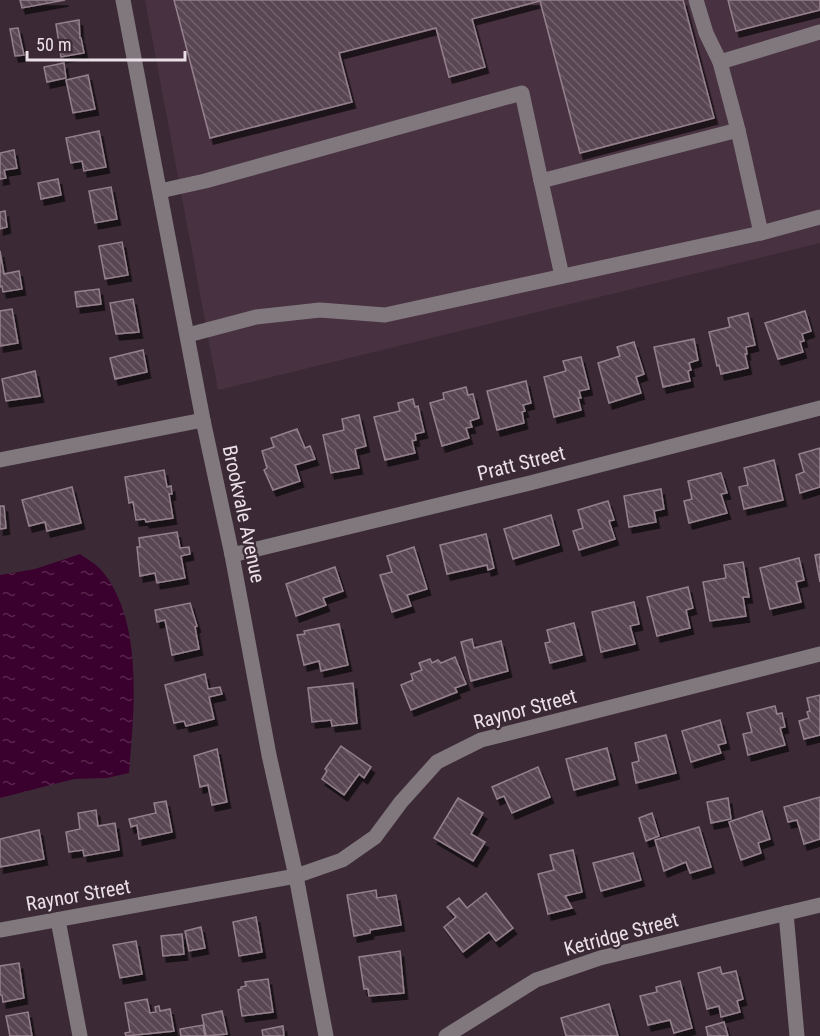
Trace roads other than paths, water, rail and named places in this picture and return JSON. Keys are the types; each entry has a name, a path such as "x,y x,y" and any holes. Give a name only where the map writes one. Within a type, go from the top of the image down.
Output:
{"street":[{"name":"Brookvale Avenue","path":"123,0 203,420 232,555 269,755 296,876 326,1036"},
{"path":"696,0 706,33 720,62 761,232"},
{"path":"720,62 820,32"},
{"path":"160,191 205,181 522,93 562,276"},
{"path":"541,181 738,130"},
{"path":"188,335 255,317 310,311 385,315 820,218"},
{"name":"Pratt Street","path":"232,555 530,483 820,408"},
{"path":"0,460 203,420"},
{"name":"Raynor Street","path":"0,930 296,876 342,860 375,837 401,802 437,762 482,740 820,654"},
{"name":"Ketridge Street","path":"446,1036 536,980 600,958 820,905"},
{"path":"786,913 796,1036"},
{"path":"58,920 80,1036"}],"water":[{"path":"80,554 102,571 125,615 130,641 134,695 129,773 107,778 74,779 0,798 0,575 35,569"}]}
